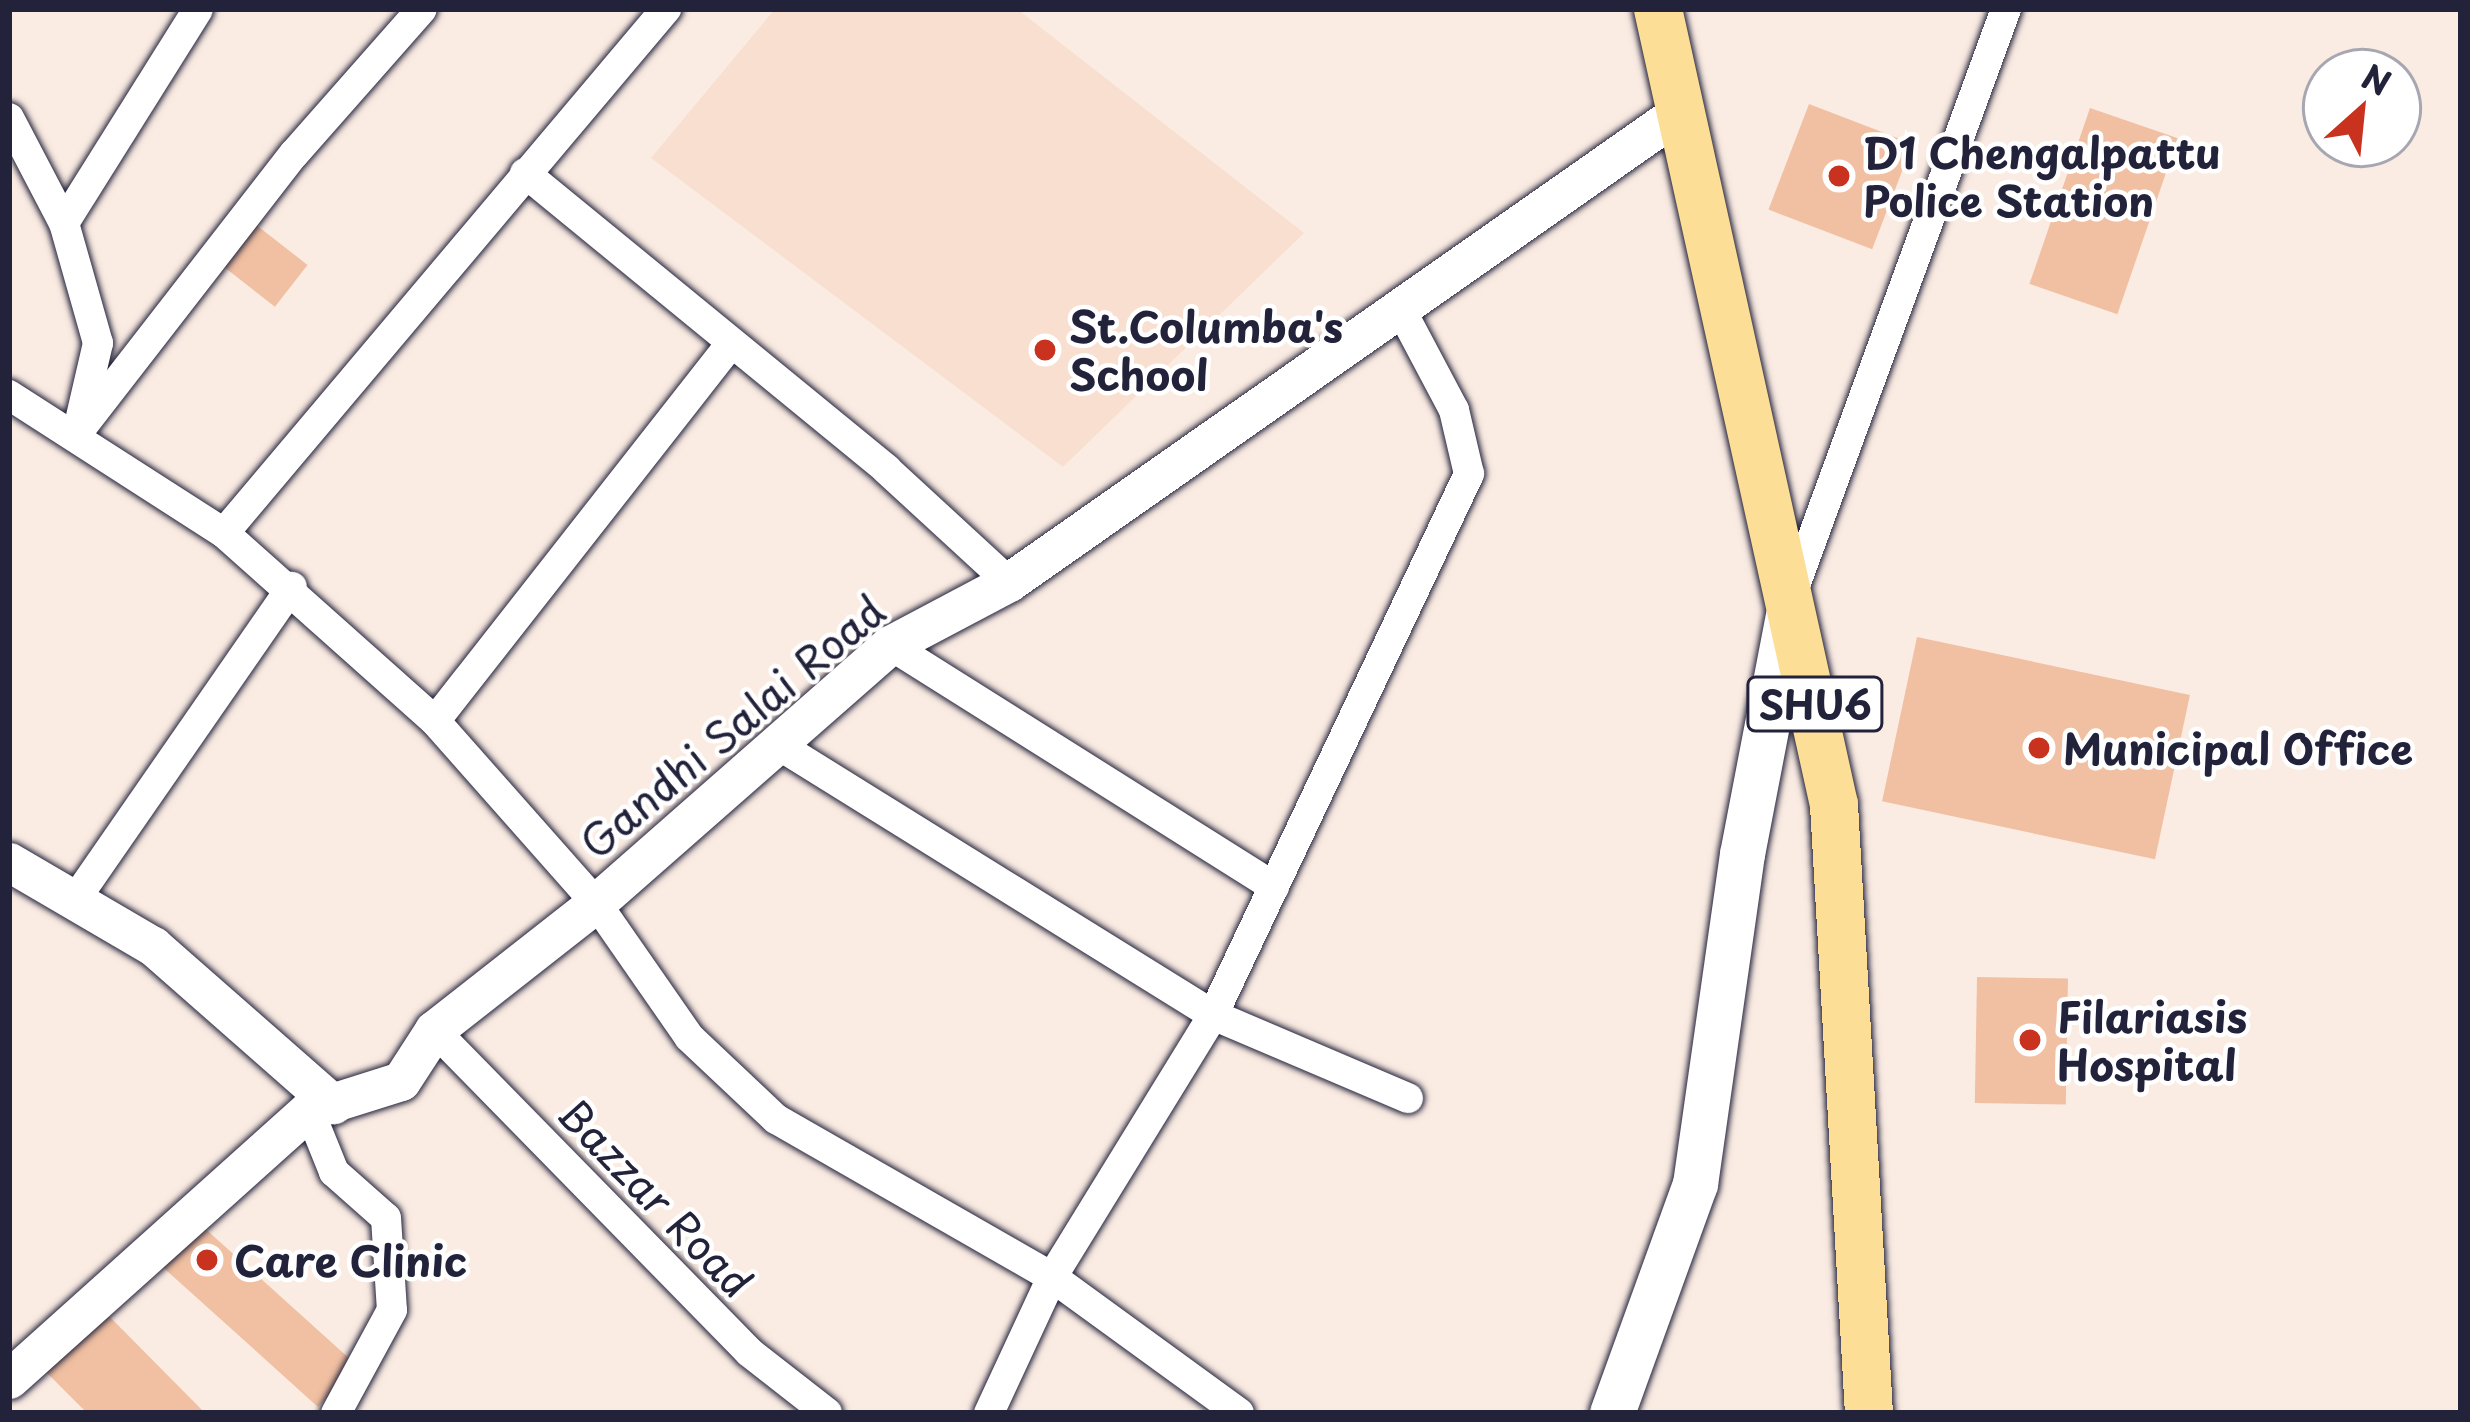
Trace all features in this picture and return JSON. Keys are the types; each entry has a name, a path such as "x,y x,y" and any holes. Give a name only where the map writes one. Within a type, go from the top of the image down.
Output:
{"main road":[{"name":"SHU6","path":"1658,9 1792,591 1834,805 1869,1413"},
{"path":"1612,1413 1695,1184 1742,854 1792,591"}],"street":[{"path":"64,223 198,9"},
{"path":"77,432 294,154 422,9"},
{"path":"224,533 665,9"},
{"path":"1792,591 2006,9"},
{"name":"Gandhi Salai Road","path":"9,1379 321,1107 401,1081 434,1030 596,903 890,645 1009,582 1682,111"},
{"path":"9,118 64,223 98,343 77,432"},
{"path":"525,173 886,470 1009,582"},
{"path":"989,1413 1052,1277 1213,1015 1469,474 1454,410 1399,305"},
{"path":"435,721 730,345"},
{"path":"11,399 77,432 292,586 435,721 596,903 689,1037 776,1119 1052,1277 1239,1413"},
{"path":"74,900 292,586"},
{"path":"890,645 1274,886"},
{"path":"777,744 1213,1015 1408,1098"},
{"path":"9,862 153,946 321,1107 334,1172 386,1218 392,1310 336,1413"},
{"name":"Bazzar Road","path":"434,1030 749,1352 827,1413"}],"shaded area":[{"name":"St.Columba's School","path":"775,9 1017,9 1304,233 1063,467 651,158"}],"building":[{"name":"D1 Chengalpattu Police Station","path":"1809,104 1913,144 1872,249 1769,209"},
{"path":"2090,108 2178,138 2117,314 2029,284"},
{"path":"250,220 308,265 275,307 217,262"},
{"name":"Municipal Office","path":"1917,637 2190,695 2155,859 1882,801"},
{"path":"1977,977 2068,979 2066,1105 1975,1103"},
{"path":"200,1224 356,1365 318,1407 162,1266"},
{"path":"105,1312 205,1413 87,1413 45,1371"}],"place":[{"name":"D1 Chengalpattu Police Station","path":"1839,176"},
{"name":"St.Columba's School","path":"1045,350"},
{"name":"Municipal Office","path":"2039,748"},
{"name":"Filariasis Hospital","path":"2030,1040"},
{"name":"Care Clinic","path":"207,1260"}]}
